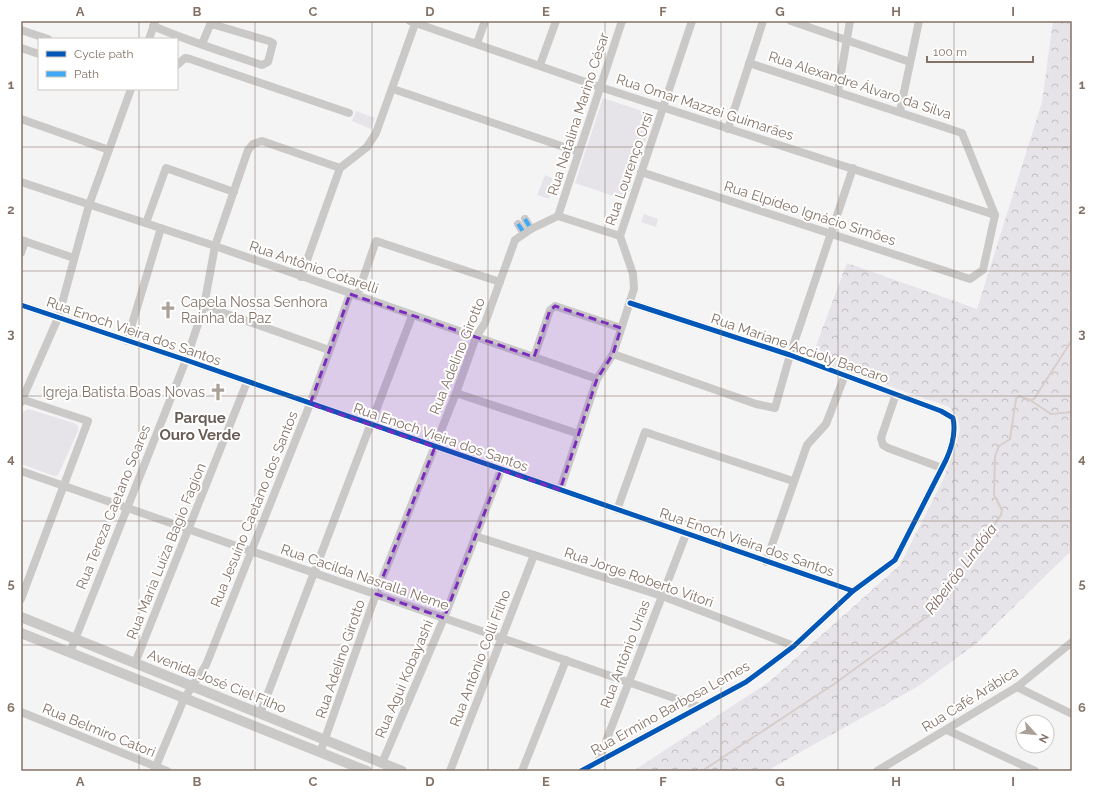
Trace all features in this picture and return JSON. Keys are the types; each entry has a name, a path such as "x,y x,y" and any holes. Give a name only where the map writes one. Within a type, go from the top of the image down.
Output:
{"street":[{"path":"477,43 485,21"},
{"path":"540,65 556,21"},
{"name":"Rua Natalina Marino César","path":"558,216 622,21"},
{"name":"Rua Lourenço Orsi","path":"560,490 597,379 613,354 634,289 634,280 620,236 692,21"},
{"path":"728,129 763,21"},
{"path":"791,21 910,62"},
{"path":"838,91 850,21"},
{"path":"900,111 919,21"},
{"path":"301,277 340,168 372,141 393,89 414,22"},
{"name":"Rua Omar Mazzei Guimarães","path":"414,22 600,87 995,214"},
{"path":"149,38 154,24 202,44 262,65 268,62 274,47 273,43 269,41 215,24 210,25 207,29 202,44"},
{"path":"21,30 45,38"},
{"path":"21,48 38,54"},
{"path":"178,63 186,58 190,59 349,113"},
{"name":"Rua Alexandre Álvaro da Silva","path":"749,63 900,111 962,133 995,214"},
{"path":"393,89 579,152"},
{"path":"21,598 88,421 21,400 58,318 89,205 131,90"},
{"path":"21,119 109,150"},
{"name":"Rua Tereza Caetano Soares","path":"70,652 126,507 186,360 204,306 215,246 248,150 253,144 262,141 340,168"},
{"path":"146,223 166,168 234,192"},
{"path":"613,354 771,408 775,408 790,355 853,168"},
{"name":"Rua Elpídeo Ignácio Simões","path":"641,172 970,279 983,270 995,214"},
{"name":"Rua Antônio Cotarelli","path":"21,182 215,246 412,316 597,379"},
{"path":"558,216 620,236"},
{"name":"Rua Adelino Girotto","path":"320,753 376,594 435,447 476,337 485,323 515,240 527,231 558,216"},
{"path":"522,222 527,231"},
{"path":"127,341 161,228"},
{"path":"21,253 23,241 74,258"},
{"name":"Rua Jesuíno Caetano dos Santos","path":"155,769 184,699 206,665 310,404 329,350 376,241 500,282"},
{"name":"Rua Mariane Accioly Baccaro","path":"630,303 790,355 896,394 949,414 953,418 954,425"},
{"name":"Rua Enoch Vieira dos Santos","path":"21,305 186,360 853,591"},
{"path":"204,306 329,350"},
{"path":"534,357 550,310 555,306 621,328"},
{"path":"260,714 412,316"},
{"path":"766,562 793,481 807,445 826,424 845,375"},
{"name":"Rua Maria Luíza Bagio Fagion","path":"135,663 247,382"},
{"path":"456,393 579,434"},
{"path":"896,394 881,438 883,445 942,468"},
{"name":"Rua Ermino Barbosa Lemes","path":"581,771 746,682 794,646 853,591 895,560 942,468 952,443 954,425"},
{"path":"617,510 644,432 793,481"},
{"name":"Rua Agui Kobayashi","path":"382,763 444,618 501,470"},
{"name":"Rua Cacilda Nasralla Neme","path":"21,471 700,707"},
{"name":"Rua Antônio Urias","path":"598,762 686,534"},
{"name":"Rua Jorge Roberto Vitori","path":"475,536 662,596 794,646"},
{"name":"Rua Antônio Colli Filho","path":"450,771 534,555"},
{"name":"Avenida José Ciel Filho","path":"21,617 193,686 324,741 402,771"},
{"name":"Avenida José Ciel Filho","path":"21,633 367,771"},
{"name":"Rua Café Arábica","path":"880,770 1017,687 1072,642"},
{"path":"522,771 566,660"},
{"path":"1017,687 1072,714"},
{"name":"Rua Belmiro Catori","path":"21,712 155,769 167,771"},
{"path":"947,730 1035,771"}],"highlighted area":[{"path":"350,294 534,357 550,310 555,306 621,328 613,354 597,379 560,490 501,470 444,618 376,594 435,447 310,404"}],"green space":[{"path":"1053,21 1072,21 1072,550 977,643 917,687 772,768 770,771 633,771 769,682 900,565 944,478 960,430 958,419 949,407 811,359 847,263 977,309 1042,102"},
{"path":"603,98 654,115 625,200 575,183"},
{"path":"356,111 375,118 371,129 352,121"},
{"path":"545,175 557,180 549,199 537,195"},
{"path":"644,214 658,219 656,227 641,222"},
{"path":"28,409 74,423 78,426 78,431 58,475 54,476 21,464 21,418 23,412"}],"waterway":[{"name":"Ribeirão Lindóia","path":"702,771 834,684 932,613 1001,515 1002,510 994,495 995,456 999,446 1010,439 1016,399 1019,396 1030,400 1034,399 1072,340"},
{"path":"1030,400 1051,414 1072,412"}],"marked path":[{"path":"525,219 531,229"},
{"path":"518,224 524,233"}],"cycle path":[{"path":"581,771 746,682 794,646 853,591 895,560 946,460 952,445 954,434 953,418 941,411 790,355 630,303"},
{"path":"21,305 186,360 853,591"}],"place":[{"name":"Capela Nossa Senhora Rainha da Paz","path":"168,310"},
{"name":"Igreja Batista Boas Novas","path":"218,392"}],"district":[{"name":"Parque Ouro Verde","path":"200,426"}]}
